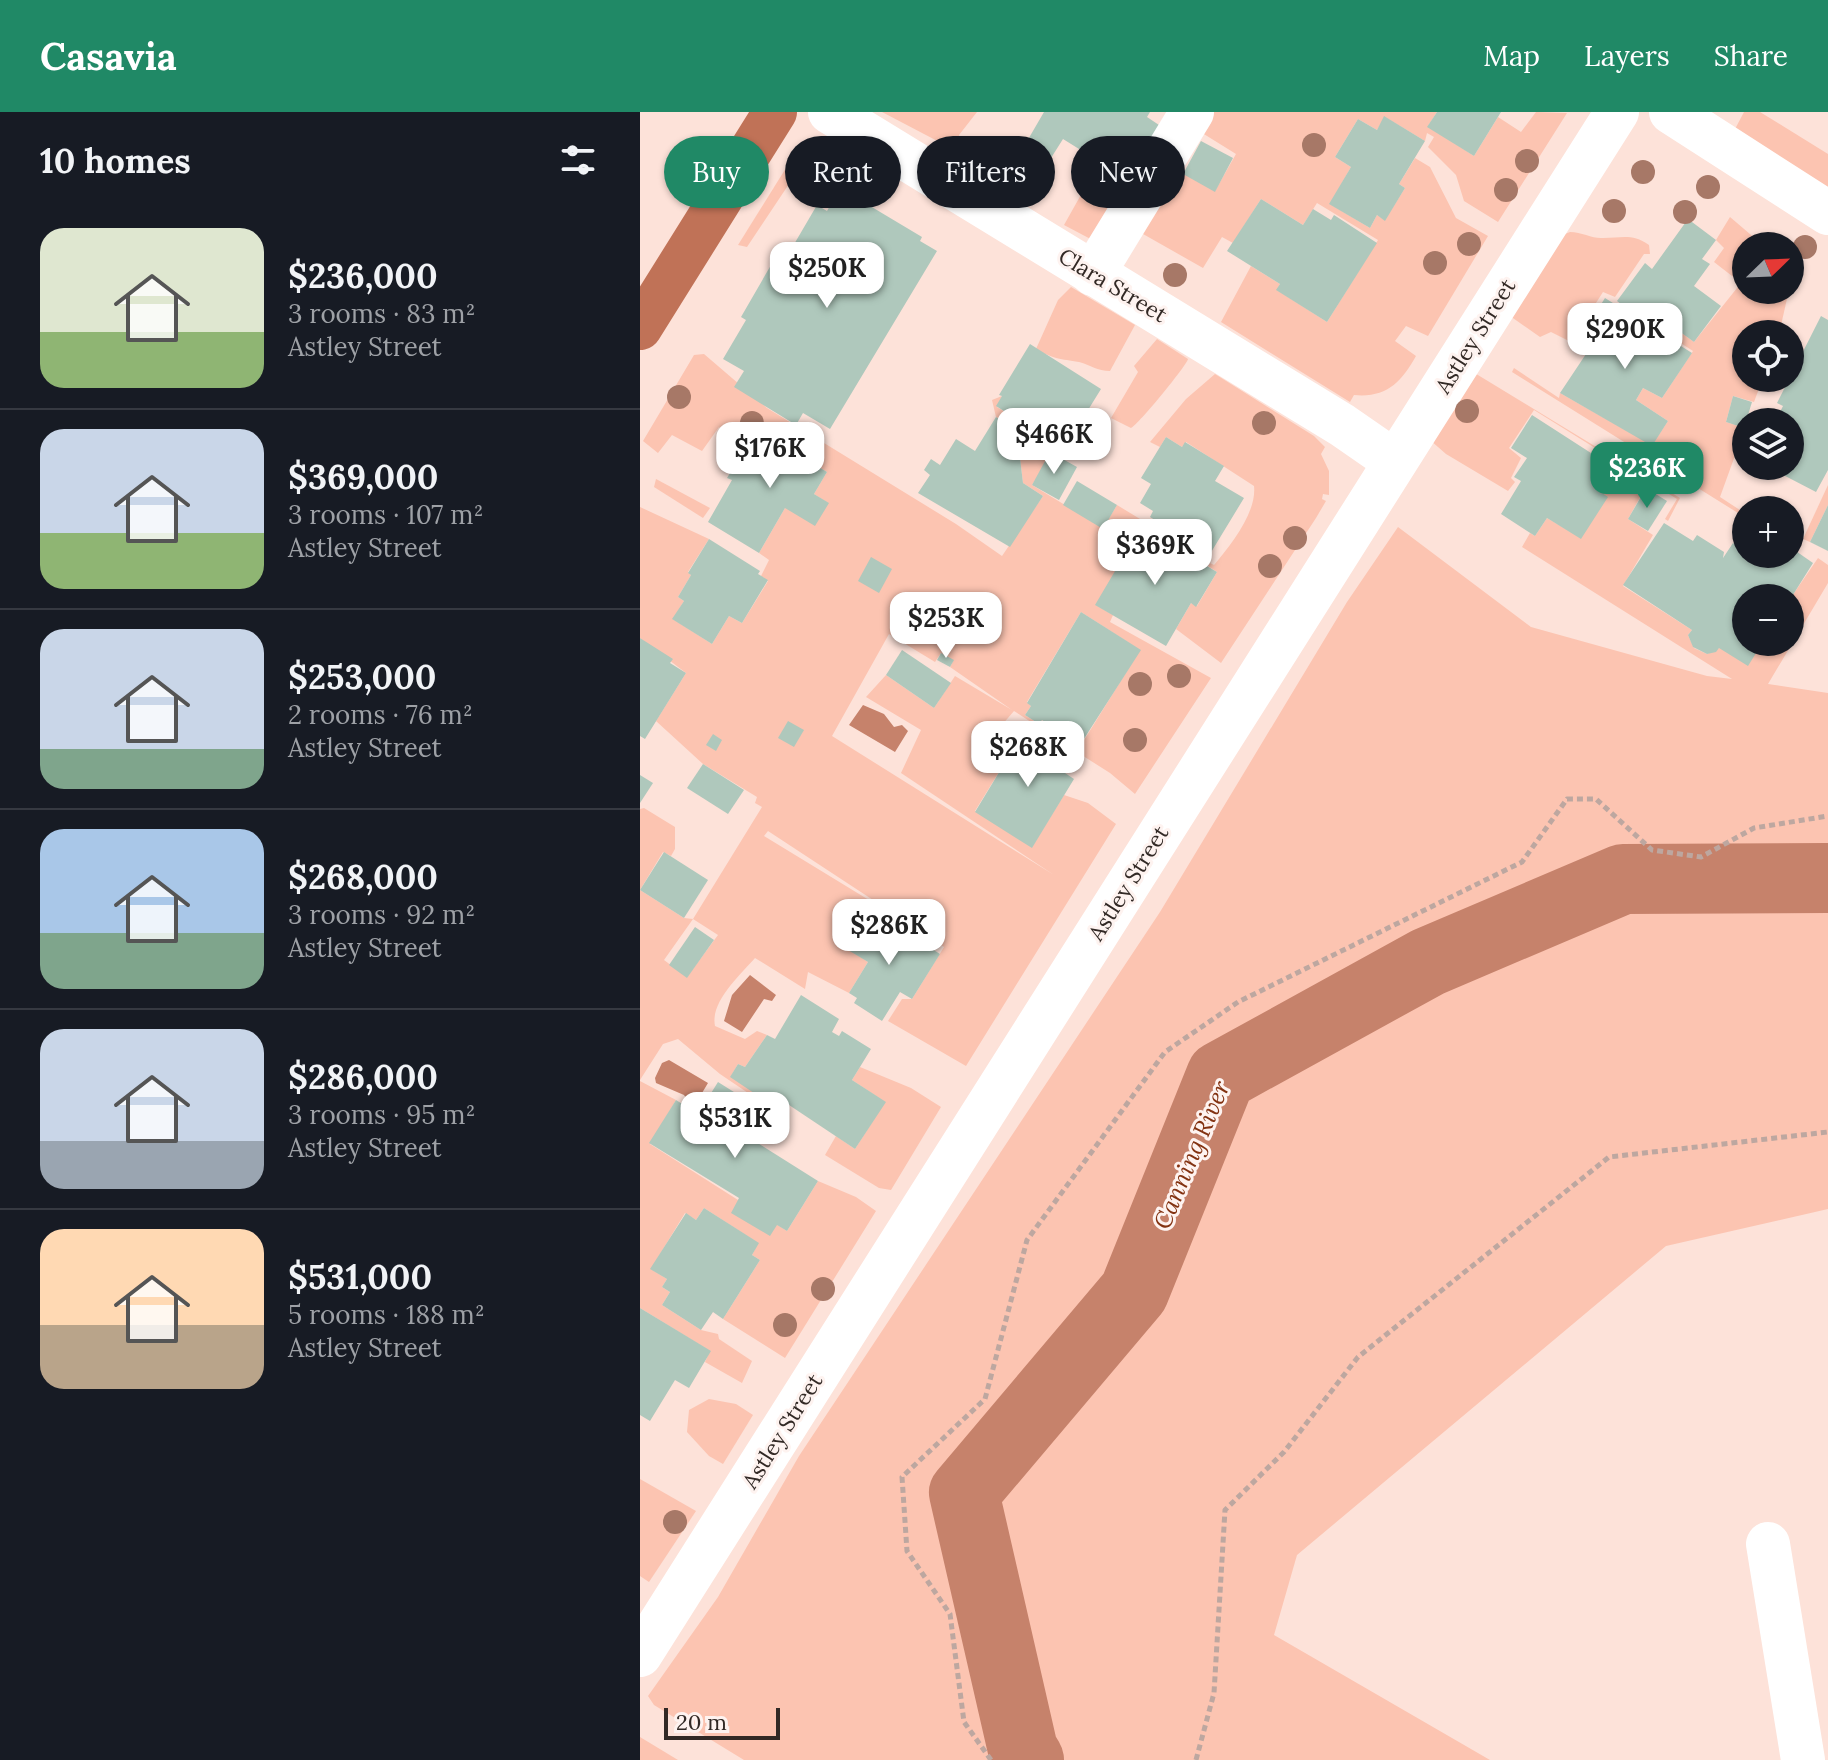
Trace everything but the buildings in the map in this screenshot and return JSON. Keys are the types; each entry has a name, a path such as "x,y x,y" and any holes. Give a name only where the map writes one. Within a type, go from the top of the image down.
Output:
{"highway":[{"path":"640,328 775,112"}],"street":[{"name":"Clara Street","path":"830,112 1342,425 1394,461"},
{"path":"1093,274 1192,112"},
{"name":"Astley Street","path":"640,1655 1617,112"},
{"path":"1671,112 1828,213"},
{"path":"1768,1544 1803,1760"}],"path":[{"path":"991,1760 964,1722 950,1614 907,1551 902,1477 985,1399 1027,1240 1165,1052 1238,1002 1522,862 1567,799 1596,799 1652,850 1701,857 1754,828 1828,816"},
{"path":"1196,1760 1214,1693 1225,1510 1284,1452 1358,1357 1609,1157 1828,1132"}],"shaded area":[{"path":"882,112 977,112 959,136 928,136"},
{"path":"1211,112 1437,112 1428,126 1474,156 1498,117 1521,132 1536,112 1567,113 1498,222 1464,201 1456,175 1428,147 1434,137 1427,133 1425,141 1385,117 1377,130 1358,119 1335,157 1351,167 1330,204 1370,228 1377,215 1385,220 1405,188 1399,184 1415,158 1430,167 1456,218 1488,236 1428,336 1406,326 1395,341 1416,356 1404,374 1384,391 1354,395 1350,402 1221,322 1251,266 1280,284 1277,290 1327,322 1378,240 1317,203 1303,225 1261,199 1233,243 1222,237 1203,268 1136,230 1150,208 1185,208 1185,174 1215,191 1236,154 1199,131"},
{"path":"1744,112 1760,112 1828,154 1828,190 1734,131"},
{"path":"785,170 785,190 747,247 738,245 761,208 769,208 769,195"},
{"path":"1074,208 1117,208 1100,244 1064,225"},
{"path":"1730,217 1748,232 1732,232 1732,276 1714,262 1724,248 1716,240"},
{"path":"1570,232 1599,238 1637,239 1649,245 1650,254 1644,254 1615,297 1603,292 1571,342 1551,332 1540,337 1510,316 1555,238"},
{"path":"1071,287 1135,325 1110,371 1052,357 1036,349 1058,300"},
{"path":"1732,294 1732,304 1786,304 1782,320 1732,320 1732,392 1758,392 1754,402 1733,396 1726,422 1732,424 1732,464 1720,497 1732,505 1732,509 1512,372 1514,368 1559,398 1560,393 1652,445 1668,421 1636,400 1643,388 1662,398 1693,351 1643,319 1650,310 1694,342"},
{"path":"1157,339 1188,359 1131,428 1111,418 1138,372 1134,366"},
{"path":"704,354 767,408 956,524 1002,556 1043,496 1023,483 1020,458 1031,439 996,417 992,400 1002,396 997,407 1058,445 1032,485 1103,528 1117,505 1145,522 1096,605 1113,615 1110,622 1211,678 1135,794 1110,773 1069,747 1074,741 1081,745 1140,650 1081,612 1027,702 1031,706 1025,715 1039,724 1037,726 1014,711 995,733 1015,746 975,811 1032,847 1064,795 1088,803 1116,824 966,1066 888,1021 902,999 912,999 944,947 935,941 930,949 897,927 894,932 869,916 848,949 868,962 849,993 808,972 805,989 755,958 728,989 717,1008 715,1026 745,1039 757,1031 767,1035 745,1067 738,1064 731,1076 784,1113 782,1116 720,1074 678,1039 663,1044 640,1080 640,890 684,918 693,919 762,807 755,803 757,797 703,764 656,721 686,673 640,638 640,507 709,539 688,572 691,575 678,597 684,601 673,619 712,644 729,616 742,623 768,581 761,576 769,560 759,553 785,508 828,503 814,494 827,472 814,464 818,457 768,428 750,456 719,427 702,451 672,435 658,453 643,441 694,355","holes":["889,634 935,662 941,653 953,661 950,667 1012,710 955,676 934,708 886,675 866,697 921,730 901,773 1054,875 832,736","768,831 905,922 764,836","693,919 718,935 687,977 664,960"]},
{"path":"1473,372 1680,498 1668,521 1665,519 1677,499 1534,410 1509,448 1521,458 1511,478 1515,482 1508,491 1446,454 1430,440"},
{"path":"1215,374 1314,436 1325,447 1321,454 1329,471 1329,495 1323,494 1322,499 1326,501 1221,663 1176,629 1191,603 1197,606 1217,572 1208,566 1210,563 1214,565 1242,528 1254,496 1254,486 1186,442 1182,447 1166,437 1160,447 1150,442 1186,399"},
{"path":"1611,460 1648,483 1628,519 1653,535 1623,586 1692,630 1688,635 1694,648 1707,654 1719,648 1732,647 1732,656 1785,656 1768,684 1828,693 1828,1209 1666,1246 1297,1555 1274,1635 1490,1760 744,1760 654,1705 648,1696 718,1597 799,1456 1160,912 1347,602 1398,527 1531,627 1707,676 1732,679 1522,547 1530,533 1535,536 1547,518 1581,538 1593,487"},
{"path":"656,479 710,508 703,518 654,487"},
{"path":"1828,485 1828,505 1810,542 1804,537"},
{"path":"1818,558 1828,565 1828,583 1804,623 1804,584 1800,584"},
{"path":"863,705 884,714 894,727 902,725 908,731 895,752 849,725"},
{"path":"644,808 675,827 675,849 671,856 663,852 640,890 640,809"},
{"path":"750,975 776,995 772,1001 764,999 742,1032 724,1021 732,995"},
{"path":"669,1060 708,1083 693,1108 684,1095 656,1083 662,1063"},
{"path":"860,1067 911,1088 941,1107 891,1190 879,1188 825,1155 836,1136 855,1149 885,1102 852,1080"},
{"path":"640,1081 676,1100 650,1144 787,1231 818,1181 856,1197 876,1211 785,1358 723,1319 760,1260 752,1255 758,1243 704,1208 696,1220 685,1213 651,1269 667,1279 662,1287 670,1292 662,1305 701,1330 718,1334 719,1339 752,1361 742,1383 705,1362 710,1351 640,1308"},
{"path":"709,1399 736,1404 753,1415 723,1464 709,1456 687,1432 689,1410"},
{"path":"640,1479 696,1511 649,1582 640,1576"},
{"path":"640,1737 678,1760 640,1760"}],"waterway":[{"name":"Canning River","path":"1029,1760 1023,1750 964,1493 1134,1292 1221,1076 1428,962 1623,879 1828,878"}]}
